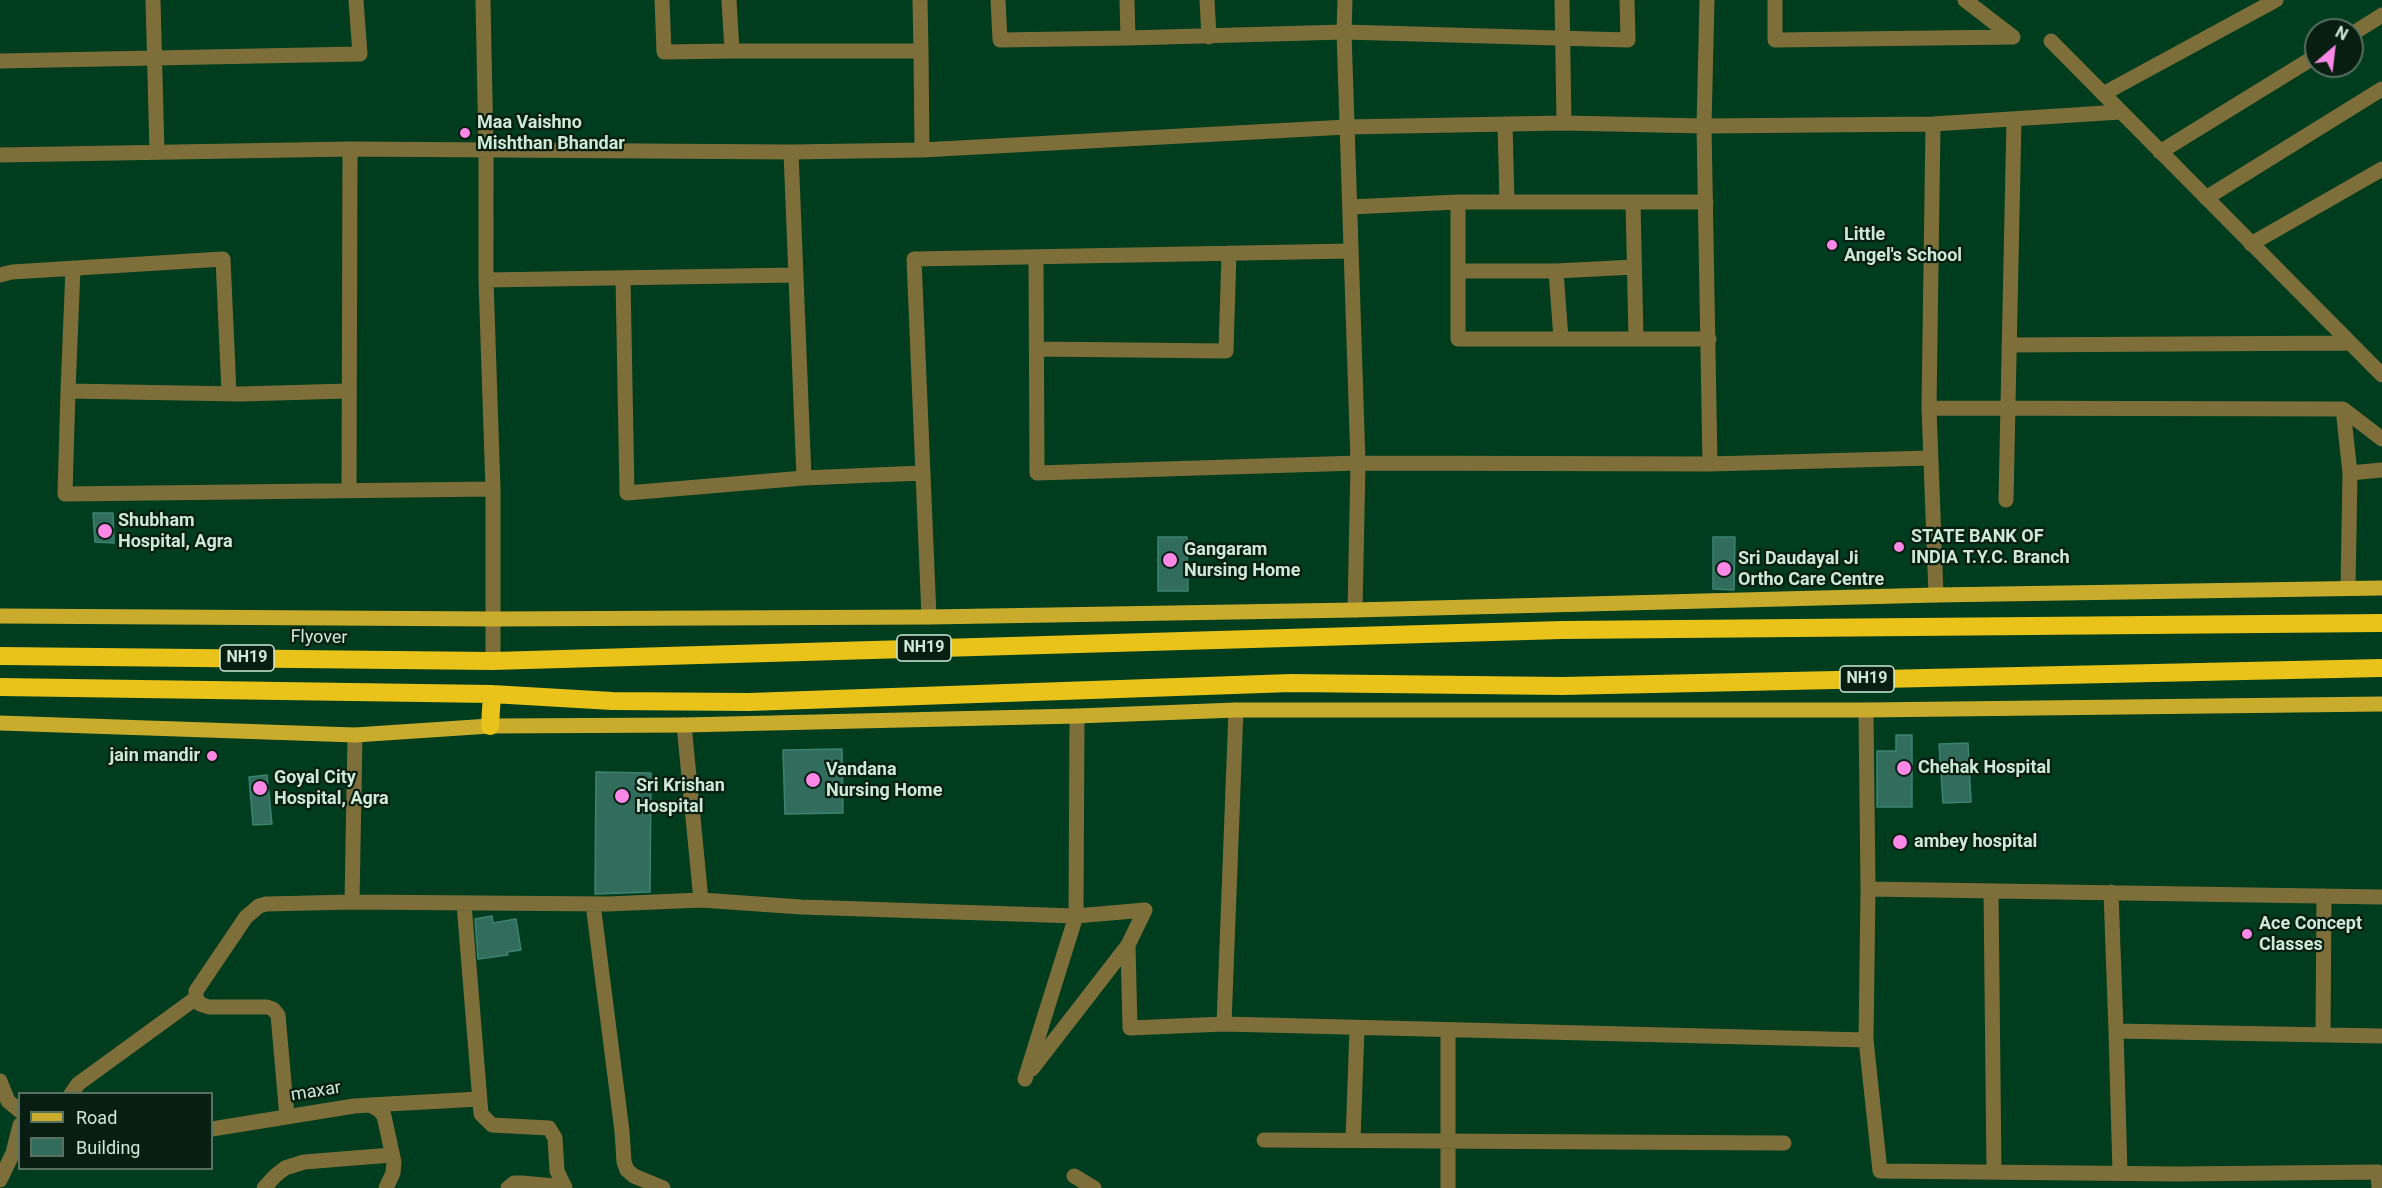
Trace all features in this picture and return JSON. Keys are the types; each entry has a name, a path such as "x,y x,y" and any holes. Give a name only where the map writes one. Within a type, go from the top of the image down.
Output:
{"highway":[{"name":"NH19","path":"493,661 1586,630 2382,623"},
{"name":"Flyover","path":"0,656 493,661"},
{"name":"NH19","path":"0,687 492,694 612,701 749,702 1292,683 1562,686 2382,668"},
{"path":"490,726 492,694"}],"main road":[{"path":"0,616 494,619 930,617 1355,610 1936,595 2382,588"},
{"path":"0,723 354,735 490,726 684,725 1236,710 1866,710 2382,704"}],"street":[{"path":"153,0 157,152"},
{"path":"0,61 360,54 356,0"},
{"path":"483,0 486,280 493,489 493,661"},
{"path":"662,0 664,52 921,51"},
{"path":"729,0 732,51"},
{"path":"920,0 922,150"},
{"path":"998,0 1000,40 1209,37 1344,32 1628,40 1627,0"},
{"path":"1127,0 1128,38"},
{"path":"1207,0 1209,37"},
{"path":"1345,0 1344,32 1358,463 1355,610"},
{"path":"1562,0 1564,123"},
{"path":"1707,0 1704,126 1710,464"},
{"path":"1775,0 1775,40 2013,37 1965,0"},
{"path":"2103,94 2276,0"},
{"path":"2364,26 2382,15"},
{"path":"2051,41 2382,375"},
{"path":"2160,152 2304,63"},
{"path":"2206,198 2382,89"},
{"path":"0,155 350,149 791,152 922,150 1347,127 1564,123 1704,126 1933,124 2120,112"},
{"path":"2006,500 2014,119"},
{"path":"1505,124 1508,202"},
{"path":"1933,124 1929,408 1936,595"},
{"path":"349,490 350,149"},
{"path":"791,152 804,478"},
{"path":"2251,244 2382,169"},
{"path":"1350,207 1458,202 1706,202"},
{"path":"1458,202 1458,339 1709,339"},
{"path":"1633,202 1636,339"},
{"path":"930,617 914,259 1352,251"},
{"path":"1037,349 1226,351 1229,253"},
{"path":"1036,257 1037,473 1358,463 1710,464 1930,458"},
{"path":"0,275 12,272 223,259 229,393"},
{"path":"1458,270 1556,271 1634,267"},
{"path":"74,268 65,494 493,489"},
{"path":"1556,271 1561,339"},
{"path":"486,280 796,275"},
{"path":"623,278 627,493 804,478 922,473"},
{"path":"2009,345 2350,344"},
{"path":"69,391 349,392"},
{"path":"1929,408 2008,410 2343,409 2382,439"},
{"path":"2343,409 2350,473 2348,588"},
{"path":"2350,473 2382,470"},
{"path":"1224,1024 1236,710"},
{"path":"1866,710 1868,889 1866,1040 1880,1171 2380,1172 2379,1188"},
{"path":"287,1117 278,1015 273,1009 267,1007 209,1007 200,1004 196,998 196,991 246,917 259,906 266,904 352,902 593,904 701,900 801,907 1076,916 1145,910 1128,945 1025,1079 1076,916 1077,716"},
{"path":"684,725 701,900"},
{"path":"352,902 354,735"},
{"path":"1868,889 2382,897"},
{"path":"1991,891 1994,1172"},
{"path":"2111,892 2120,1173"},
{"path":"2323,1035 2324,896"},
{"path":"464,904 480,1114 492,1125 545,1127 552,1131 555,1138 557,1171 565,1188"},
{"path":"593,904 624,1162 627,1170 646,1185 663,1188"},
{"path":"1128,945 1130,1028 1224,1024 1866,1040"},
{"path":"69,1092 78,1083 196,998"},
{"path":"1353,1140 1357,1028"},
{"path":"1448,1030 1448,1188"},
{"path":"2116,1031 2382,1036"},
{"path":"0,1081 9,1101 18,1109"},
{"name":"maxar","path":"213,1130 369,1105 479,1099"},
{"path":"369,1105 379,1110 384,1116 392,1155 393,1173 386,1188"},
{"path":"0,1180 13,1153 18,1133"},
{"path":"1264,1140 1784,1143"},
{"path":"264,1188 285,1168 304,1162 392,1155"},
{"path":"1074,1176 1094,1188"},
{"path":"508,1188 514,1183 522,1183 565,1188"}],"building":[{"path":"93,513 113,513 114,543 95,542"},
{"path":"1158,537 1187,537 1188,591 1158,591"},
{"path":"1713,537 1735,537 1734,590 1713,589"},
{"path":"1896,735 1912,735 1912,807 1877,807 1877,751 1896,751"},
{"path":"1968,743 1971,802 1943,803 1939,744"},
{"path":"842,749 843,813 785,814 783,750"},
{"path":"596,772 651,773 650,892 595,894"},
{"path":"267,775 272,824 253,825 249,777"},
{"path":"492,916 493,923 516,919 521,950 507,952 508,955 478,959 475,919"}],"place":[{"name":"Maa Vaishno Mishthan Bhandar","path":"465,133"},
{"name":"Little Angel's School","path":"1832,245"},
{"name":"Shubham Hospital, Agra","path":"105,531"},
{"name":"STATE BANK OF INDIA T.Y.C. Branch","path":"1899,547"},
{"name":"Gangaram Nursing Home","path":"1170,560"},
{"name":"Sri Daudayal Ji Ortho Care Centre","path":"1724,569"},
{"name":"jain mandir","path":"212,756"},
{"name":"Chehak Hospital","path":"1904,768"},
{"name":"Vandana Nursing Home","path":"813,780"},
{"name":"Goyal City Hospital, Agra","path":"260,788"},
{"name":"Sri Krishan Hospital","path":"622,796"},
{"name":"ambey hospital","path":"1900,842"},
{"name":"Ace Concept Classes","path":"2247,934"}]}
